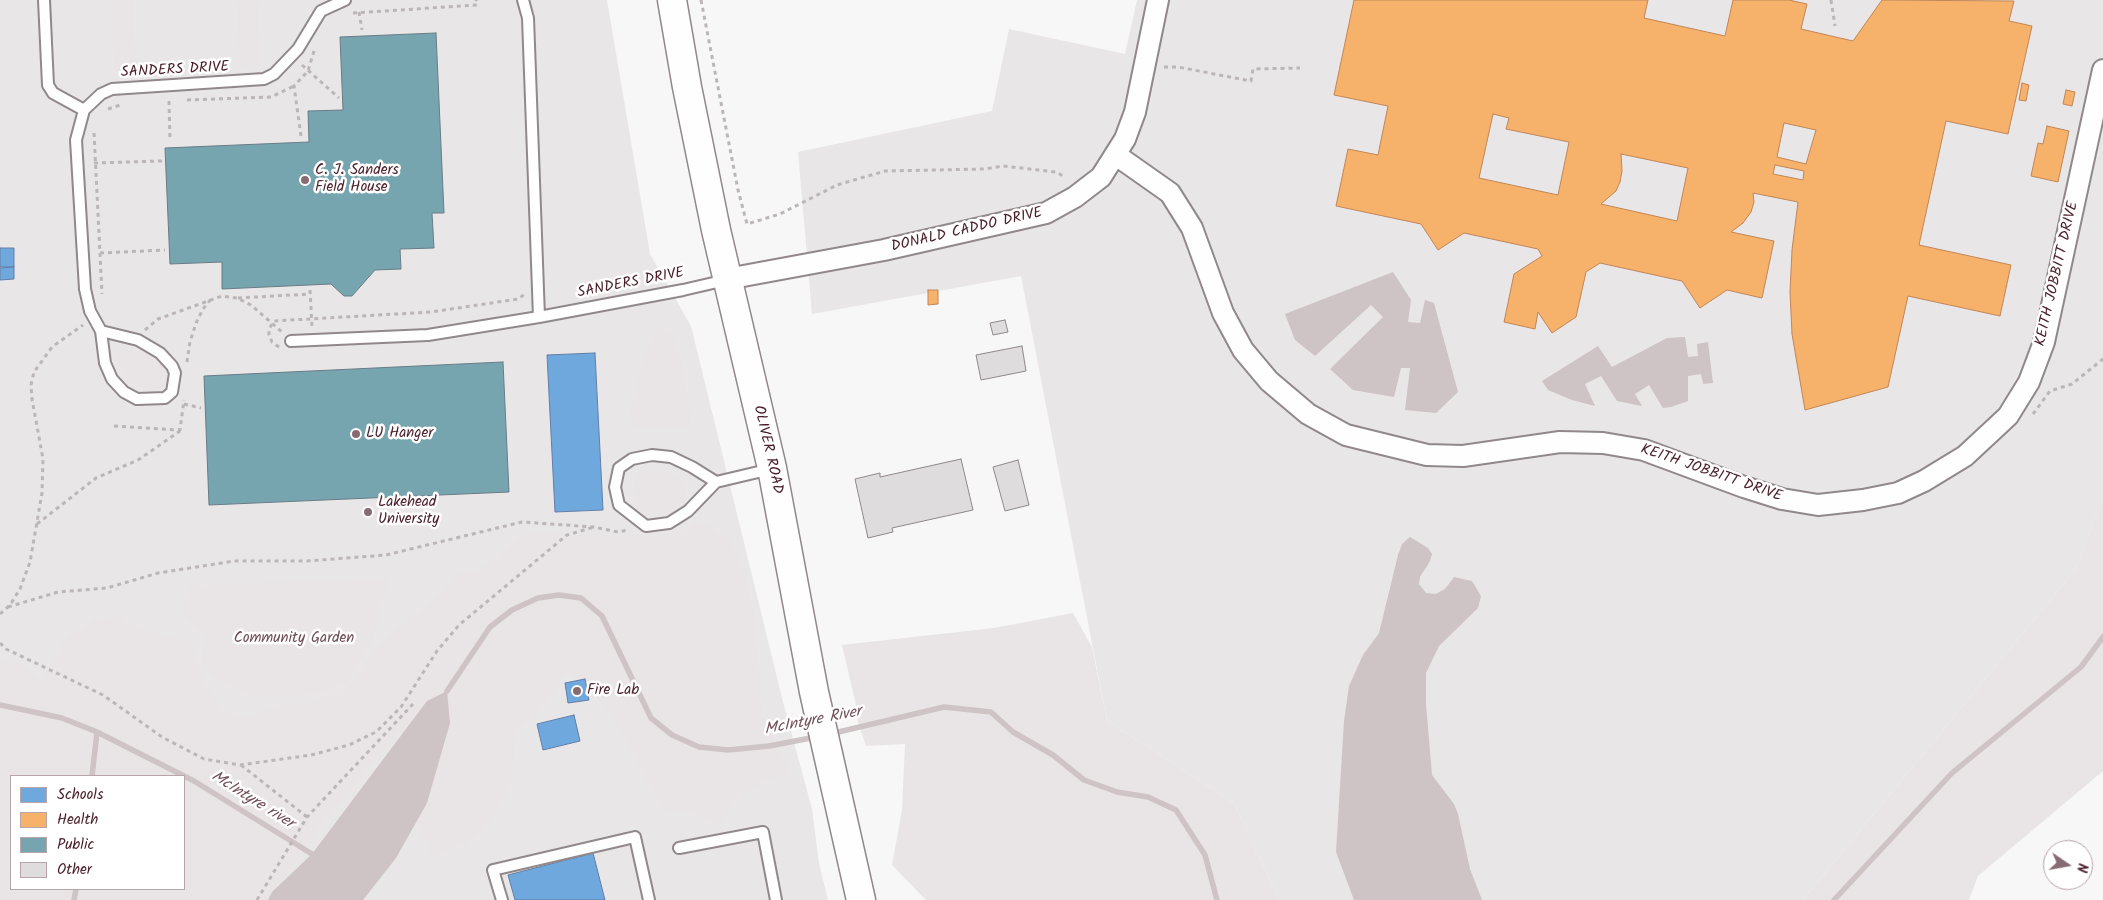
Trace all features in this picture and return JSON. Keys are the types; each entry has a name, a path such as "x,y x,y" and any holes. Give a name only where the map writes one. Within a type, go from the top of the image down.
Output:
{"main road":[{"name":"OLIVER ROAD","path":"672,0 689,96 728,280 772,468 814,692 860,900"}],"street":[{"name":"DONALD CADDO DRIVE","path":"728,280 884,250 1046,213 1075,197 1101,177 1125,139 1134,112 1158,0"},
{"name":"KEITH JOBBITT DRIVE","path":"1116,155 1170,193 1192,228 1223,313 1243,350 1269,381 1308,414 1346,435 1427,455 1454,456 1560,442 1603,444 1644,450 1782,499 1818,504 1862,500 1898,493 1924,481 1965,456 2008,416 2029,382 2044,342 2103,70"}],"lane":[{"path":"44,0 48,84 53,93 84,110 76,140 85,289 93,318 101,331 106,363 112,379 138,399 165,398 172,392 176,381 172,366 160,353 138,340 101,331"},
{"name":"SANDERS DRIVE","path":"84,110 101,94 112,89 264,79 274,74 292,56 315,17 327,7 345,0"},
{"path":"523,0 528,18 539,316"},
{"name":"SANDERS DRIVE","path":"291,341 428,335 683,290 728,280"},
{"path":"716,482 671,457 652,454 632,459 619,468 615,487 618,505 646,526 669,523 688,511 716,482 772,468"},
{"path":"679,848 763,832 776,900"},
{"path":"502,900 493,870 635,837 649,900"}],"path":[{"path":"344,16 359,12 477,5 476,0"},
{"path":"701,0 738,190 747,224 780,214 837,185 885,170 985,169 1003,166 1056,172 1065,177"},
{"path":"1831,0 1835,26"},
{"path":"359,12 362,30"},
{"path":"160,101 271,97 294,86 308,71 318,45"},
{"path":"292,56 339,98"},
{"path":"1156,67 1178,67 1251,81 1253,69 1300,68"},
{"path":"294,86 301,136"},
{"path":"169,101 170,141"},
{"path":"102,114 108,108 130,103"},
{"path":"0,614 8,607 20,589 30,562 37,524 43,459 32,399 31,385 34,372 52,348 93,318 107,311 102,300 94,163 94,131"},
{"path":"94,163 162,161"},
{"path":"100,253 165,250"},
{"path":"282,348 272,342 269,335 274,321 431,312 518,298 538,286"},
{"path":"138,340 158,319 212,298 222,296 237,298 310,292 312,340"},
{"path":"182,361 185,368 196,324 203,309 212,298"},
{"path":"237,298 251,305 291,341"},
{"path":"138,327 150,332"},
{"path":"37,524 96,478 138,460 180,430 184,397"},
{"path":"184,404 201,408"},
{"path":"114,426 180,430"},
{"path":"8,607 58,592 107,588 158,573 234,561 307,560 386,555 522,522 594,527 618,532 646,526"},
{"path":"0,643 6,649 104,695 162,737 204,759 240,765 311,755 349,745 376,732 401,707 437,651 458,625 567,535 594,527"},
{"path":"257,900 307,817 413,704"},
{"path":"240,765 307,817"}],"shaded area":[{"name":"Lakehead University","path":"0,0 607,0 650,254 691,326 782,698 812,809 819,863 828,900 0,900"},
{"path":"1137,0 2103,0 2103,497 2076,569 1803,900 1279,900 1234,803 1107,721 1021,276 812,314 798,152 992,111 1009,29 1125,54"},
{"path":"1393,272 1411,300 1408,322 1420,323 1425,300 1434,303 1458,392 1436,413 1405,410 1410,368 1401,368 1394,397 1353,390 1330,369 1383,317 1371,305 1315,356 1295,340 1285,314"},
{"path":"1685,337 1688,357 1698,356 1697,344 1708,342 1713,383 1703,384 1701,374 1688,376 1688,401 1671,407 1663,408 1649,385 1635,394 1642,406 1617,401 1601,376 1585,384 1595,406 1572,400 1548,390 1542,381 1598,346 1612,367 1667,338"},
{"path":"1410,537 1428,548 1432,554 1420,577 1419,584 1426,593 1436,594 1445,589 1454,577 1472,581 1481,596 1478,608 1439,646 1426,673 1426,704 1432,775 1454,804 1458,814 1470,869 1482,900 1354,900 1336,852 1344,721 1349,686 1363,655 1379,633 1398,555 1402,544"},
{"path":"447,691 450,723 427,803 396,858 363,900 268,900 272,892 312,854 427,701"}],"green space":[{"path":"111,0 133,0 136,71 114,73"},
{"path":"237,0 257,0 260,64 240,67"},
{"path":"660,328 673,335 679,352 685,379 691,427 635,428 630,414 642,361 648,346"},
{"path":"121,348 149,356 162,366 166,381 162,388 148,390 131,384 118,366 114,354"},
{"path":"649,471 665,472 681,481 687,489 684,501 666,513 648,516 638,509 633,495 634,483 640,475"},
{"path":"2103,497 2103,771 1978,876 1969,900 1803,900 2076,569"},
{"path":"695,521 709,526 730,541 740,559 755,615 762,715 791,773 764,781 736,801 717,826 694,812 665,813 609,709 571,674 562,677 556,691 534,717 516,730 511,785 500,806 481,831 464,844 433,857 420,831 400,730 321,824 268,900 0,900 0,661 20,664 41,681 68,637 94,620 121,616 135,628 191,642 203,679 221,710 248,717 289,703 312,703 352,684 379,645 449,587 455,575 479,569 497,559 519,536 543,533 582,537 679,534"},
{"name":"Community Garden","path":"388,578 373,638 348,681 326,694 248,696 216,678 201,661 205,637 183,614 189,586"},
{"path":"1073,613 1092,647 1107,721 1234,803 1279,900 926,900 892,865 902,810 905,744 866,746 858,722 857,709 842,645 994,628"}],"building: Schools":[{"path":"0,248 14,248 14,267 0,267"},
{"path":"14,267 14,279 0,280 0,268"},
{"path":"595,353 603,510 555,512 547,355"},
{"name":"Fire Lab","path":"585,679 589,700 568,703 565,683"},
{"path":"574,715 580,741 543,750 537,724"},
{"path":"593,853 605,900 515,900 508,875"}],"building: Health":[{"path":"1354,0 1648,0 1644,18 1725,36 1733,0 1789,0 1807,4 1801,29 1853,41 1882,0 2014,1 2009,21 2032,26 2008,134 1946,121 1919,245 2011,265 2000,316 1908,296 1888,387 1805,410 1792,334 1790,292 1792,250 1798,202 1753,193 1754,202 1751,212 1743,223 1731,232 1774,241 1762,298 1727,290 1700,308 1682,281 1600,263 1586,272 1576,317 1552,333 1538,312 1535,329 1504,322 1514,274 1542,256 1538,249 1464,233 1438,250 1421,224 1336,206 1348,149 1378,155 1388,106 1334,95","holes":["1493,114 1509,118 1506,129 1569,142 1558,195 1479,178","1784,123 1816,130 1806,164 1777,157","1621,154 1688,168 1677,221 1601,204 1616,191 1622,171","1775,165 1804,171 1803,180 1773,174"]},
{"path":"2022,83 2029,85 2026,101 2019,100"},
{"path":"2066,90 2075,92 2072,106 2063,104"},
{"path":"2047,126 2069,131 2058,182 2031,176 2038,143 2043,144"},
{"path":"928,290 938,290 938,304 928,305"}],"building: Public":[{"name":"C. J. Sanders Field House","path":"436,33 444,213 432,213 434,248 400,249 401,269 375,270 352,296 344,296 331,284 222,289 222,262 170,264 165,148 309,142 308,111 343,110 340,37"},
{"name":"LU Hanger","path":"503,362 509,492 209,505 204,376"}],"building: Other":[{"path":"1005,320 1008,332 993,335 990,323"},
{"path":"1022,346 1026,371 981,380 976,355"},
{"path":"961,459 973,510 892,528 893,532 868,538 855,479 880,473 880,477"},
{"path":"1018,460 1029,505 1005,511 993,467"}],"waterway":[{"name":"McIntyre River","path":"447,691 490,627 512,610 538,598 559,595 581,598 602,616 651,718 672,735 699,747 728,750 769,746 816,737"},
{"path":"1834,900 1952,773 2081,667 2103,637"},
{"name":"McIntyre River","path":"0,705 62,718 97,732 92,775"},
{"name":"McIntyre River","path":"830,734 944,707 991,712 1013,732 1053,755 1084,780 1117,792 1148,797 1176,810 1205,855 1217,900"},
{"name":"McIntyre river","path":"97,732 182,775"},
{"name":"McIntyre river","path":"185,776 312,854"},
{"name":"McIntyre River","path":"74,900 76,890"}],"place":[{"name":"C. J. Sanders Field House","path":"305,180"},
{"name":"LU Hanger","path":"356,434"},
{"name":"Lakehead University","path":"368,512"},
{"name":"Fire Lab","path":"577,691"}]}
